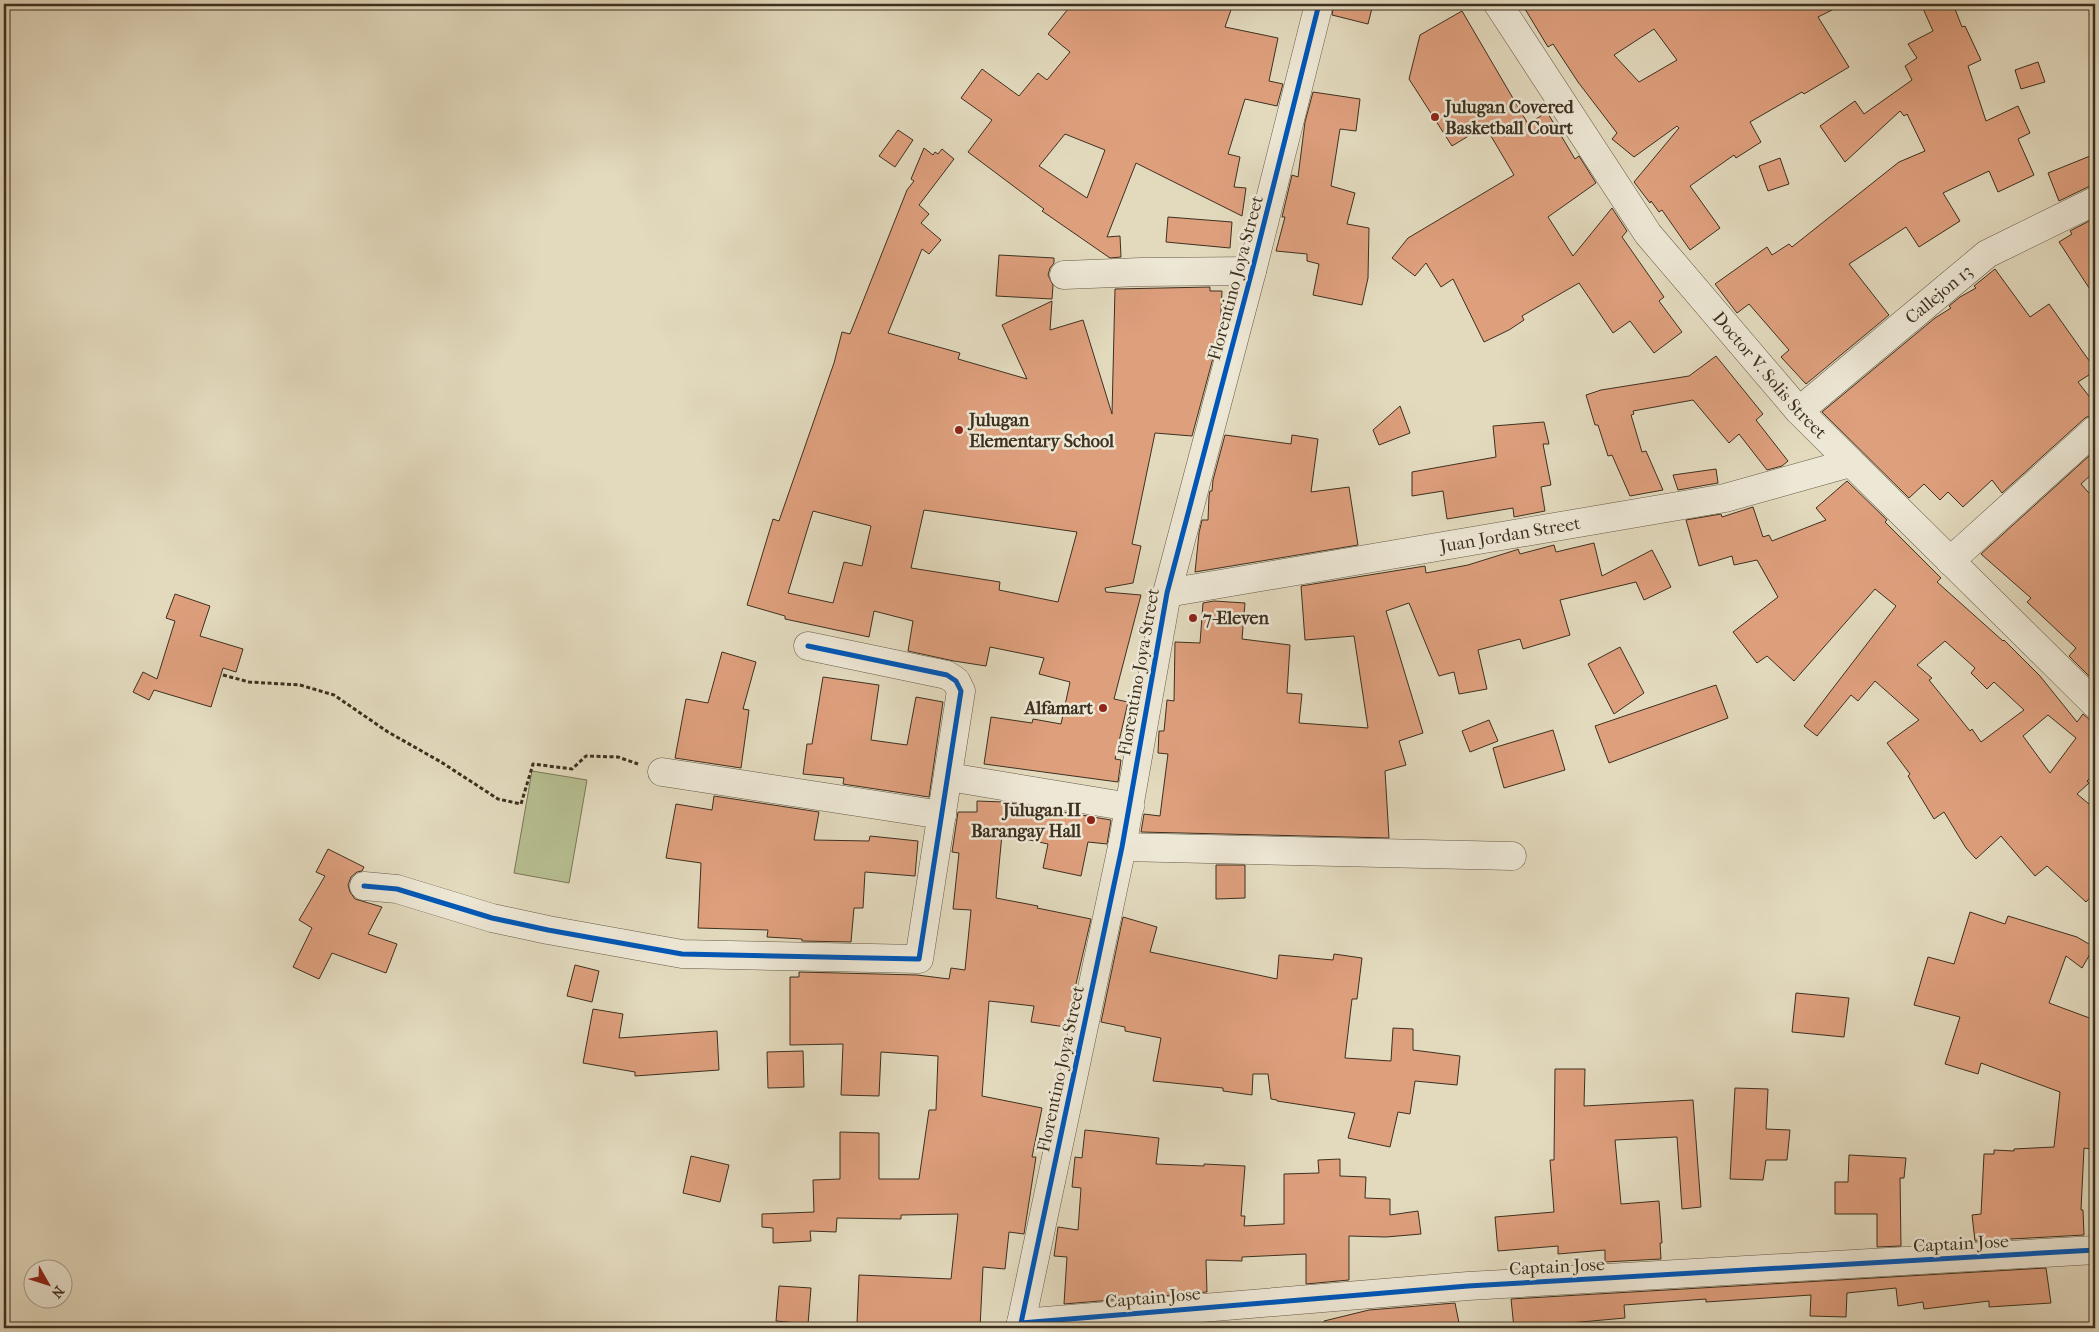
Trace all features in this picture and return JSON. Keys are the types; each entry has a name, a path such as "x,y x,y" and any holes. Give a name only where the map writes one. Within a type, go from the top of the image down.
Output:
{"street":[{"name":"Florentino Joya Street","path":"1018,1326 1122,847 1166,593 1252,271 1319,4"},
{"name":"Doctor V. Solis Street","path":"1498,4 1648,234 1799,411 2095,704"},
{"name":"Callejon 13","path":"1799,411 1986,254 2095,201"},
{"path":"1064,275 1252,271"},
{"path":"1950,561 2095,430"},
{"name":"Juan Jordan Street","path":"1166,593 1725,498 1850,463"},
{"path":"364,886 397,889 492,918 548,930 682,954 919,959 961,691 956,681 947,675 808,646"},
{"path":"662,772 942,815"},
{"path":"949,777 1130,807"},
{"path":"1122,847 1512,856"},
{"name":"Captain Jose","path":"1018,1326 1468,1286 2095,1250"}],"path":[{"path":"223,675 249,682 300,685 334,695 388,732 441,762 498,800 521,804 533,764 572,769 586,756 618,757 662,772"}],"green space":[{"path":"532,771 587,780 569,883 514,873"}],"building":[{"path":"1072,4 1233,4 1225,27 1278,38 1269,81 1283,84 1277,106 1245,99 1228,154 1240,157 1234,187 1246,188 1242,216 1136,163 1107,237 1120,236 1121,257 1110,258 1042,211 1044,209 968,152 992,120 961,98 982,69 1019,96 1038,73 1047,80 1070,52 1048,34","holes":["1065,134 1105,150 1087,198 1039,166"]},
{"path":"1334,4 1373,4 1368,24 1332,15"},
{"path":"1522,4 1844,4 1818,17 1849,67 1804,94 1802,92 1750,122 1761,142 1736,158 1734,155 1690,186 1720,228 1690,250 1662,210 1659,212 1651,201 1650,203 1634,182 1679,128 1677,126 1634,157 1612,139 1617,133 1578,82 1553,44 1548,47","holes":["1654,29 1677,60 1639,82 1614,55"]},
{"path":"1921,4 1953,4 1962,27 1965,26 1981,60 1968,66 1986,121 2018,106 2030,133 2018,139 2034,175 1998,192 1989,171 1943,193 1960,221 1919,247 1906,227 1849,264 1889,315 1806,384 1781,357 1789,350 1749,304 1737,313 1715,284 1767,247 1772,255 1789,244 1792,247 1899,162 1925,151 1907,114 1904,116 1900,111 1845,162 1820,126 1855,101 1864,114 1912,80 1905,66 1917,58 1908,44 1933,31"},
{"path":"1462,11 1528,124 1547,112 1575,159 1579,156 1596,183 1548,217 1573,256 1612,208 1627,231 1622,237 1664,297 1659,301 1682,332 1654,353 1630,321 1613,333 1579,283 1522,316 1524,320 1509,330 1484,342 1453,279 1441,287 1426,263 1415,276 1392,258 1408,238 1514,175 1485,126 1452,146 1409,79 1420,35"},
{"path":"2038,62 2045,82 2021,89 2015,70"},
{"path":"1313,92 1360,99 1356,131 1340,129 1331,186 1355,193 1347,224 1369,228 1368,278 1362,305 1313,295 1319,264 1307,261 1307,254 1276,251 1285,217 1282,217 1292,175 1298,177 1305,122"},
{"path":"898,130 913,140 895,167 879,156"},
{"path":"924,148 933,155 935,152 938,154 942,149 954,159 919,205 929,214 921,223 941,240 929,254 922,249 888,333 960,353 958,359 1027,379 1002,325 1052,301 1050,330 1083,320 1112,414 1115,289 1210,287 1210,291 1222,291 1220,332 1192,436 1155,433 1132,544 1141,546 1133,583 1105,588 1106,592 1141,595 1114,699 1128,702 1115,759 1121,760 1118,782 984,764 991,717 1032,723 1033,719 1061,724 1070,682 1039,674 1044,658 990,647 986,666 954,661 908,651 913,621 874,611 869,637 785,619 785,616 747,605 773,519 779,521 834,363 842,332 850,334 907,190 914,181 911,179","holes":["924,510 1077,532 1058,602 999,590 1000,582 911,568","813,511 871,526 862,566 844,562 833,603 788,593"]},
{"path":"2095,154 2095,186 2088,187 2059,201 2048,173"},
{"path":"1780,158 1789,184 1768,191 1759,166"},
{"path":"1168,217 1232,222 1230,248 1166,242"},
{"path":"2095,218 2095,297 2059,242 2072,234 2070,231"},
{"path":"999,255 1054,258 1054,263 1048,275 1053,285 1052,299 996,296"},
{"path":"1995,269 2030,317 2049,304 2095,369 2095,371 2078,382 2095,404 2095,413 2085,418 2002,493 1992,480 1963,507 1948,492 1940,500 1924,484 1909,498 1822,412 1935,318 1951,308 1949,306 1960,297 1976,288 1974,286"},
{"path":"1716,356 1763,414 1756,420 1788,461 1782,466 1767,470 1739,434 1729,443 1693,400 1633,411 1634,414 1631,415 1642,452 1646,451 1663,490 1630,496 1612,455 1608,456 1598,425 1595,425 1586,395 1601,390 1689,376"},
{"path":"1400,406 1410,433 1379,445 1373,430"},
{"path":"1544,422 1549,444 1543,444 1551,485 1541,487 1545,511 1514,517 1513,508 1447,519 1443,491 1412,496 1412,472 1496,457 1493,426"},
{"path":"1225,435 1291,444 1292,435 1318,439 1311,492 1349,487 1358,545 1195,572 1199,533 1202,520 1208,520 1210,491 1212,491 1213,480"},
{"path":"2089,456 2095,463 2095,471 2081,484 2095,500 2095,682 2069,656 2076,648 2027,602 2031,598 1981,554"},
{"path":"1716,469 1718,483 1678,490 1673,475"},
{"path":"1847,481 1887,520 1885,522 1941,578 1937,582 2004,640 2040,676 2077,722 2083,714 2090,720 2095,719 2095,773 2087,781 2089,783 2077,794 2095,809 2095,892 2086,902 2047,866 2035,876 2001,836 1976,859 1966,848 1944,812 1934,819 1908,776 1910,774 1887,743 1919,720 1875,681 1858,701 1851,695 1817,736 1804,726 1896,606 1875,589 1794,681 1767,656 1757,663 1733,632 1778,597 1757,560 1734,565 1732,556 1699,566 1686,520 1721,514 1722,517 1753,507 1763,537 1769,535 1772,541 1826,520 1816,508","holes":["1945,641 1975,668 1971,673 1987,689 1994,682 2024,710 1981,742 1929,680 1932,678 1917,665","2048,715 2076,738 2050,773 2023,736"]},
{"path":"1594,543 1602,576 1652,550 1671,587 1644,600 1636,582 1560,600 1570,635 1523,649 1520,639 1478,650 1487,689 1459,694 1454,672 1439,676 1409,603 1386,611 1423,733 1399,741 1406,765 1385,771 1389,838 1141,832 1144,814 1160,816 1168,754 1158,753 1159,731 1164,731 1167,700 1174,701 1175,642 1200,643 1203,603 1214,601 1245,603 1242,639 1290,645 1287,693 1302,694 1299,723 1368,728 1354,636 1305,640 1301,586 1425,566 1426,573 1468,565 1518,549 1520,554 1554,545 1556,552"},
{"path":"175,594 210,606 200,636 243,649 236,672 223,668 211,707 154,690 149,700 133,692 143,672 157,679 175,621 166,618"},
{"path":"1620,647 1644,693 1614,714 1588,664"},
{"path":"722,652 756,662 743,709 749,710 741,768 675,758 686,699 708,703"},
{"path":"823,677 879,685 871,740 907,745 916,697 943,702 929,797 843,784 844,778 803,774 807,744 812,744"},
{"path":"1716,685 1728,718 1609,763 1595,726"},
{"path":"1489,720 1498,741 1470,752 1462,731"},
{"path":"1553,730 1565,770 1504,788 1493,748"},
{"path":"714,796 819,812 814,840 869,841 870,836 918,841 915,876 865,872 863,908 854,908 851,942 802,941 802,939 767,937 768,930 698,928 701,863 666,858 676,804 712,810"},
{"path":"977,801 1004,802 1111,820 1107,844 1088,842 1081,876 1043,868 1048,844 1002,834 996,898 1091,919 1066,1027 1031,1022 1034,1006 989,1001 982,1096 1042,1108 1032,1157 1036,1157 1024,1234 1009,1232 1005,1269 983,1267 980,1328 857,1323 859,1275 951,1279 958,1214 901,1215 901,1219 837,1218 836,1232 810,1231 811,1241 773,1243 773,1228 762,1227 762,1214 814,1212 813,1180 840,1179 840,1132 879,1133 879,1179 919,1179 929,1110 936,1110 938,1056 881,1052 879,1096 841,1095 843,1044 790,1045 790,977 799,977 799,972 917,975 949,979 951,968 965,970 971,910 953,909 959,853 952,852 958,812 977,812"},
{"path":"328,849 364,867 362,871 357,872 351,877 348,885 355,899 382,907 368,934 397,944 386,973 332,953 319,979 293,967 312,928 299,920 325,876 316,872"},
{"path":"1216,865 1245,865 1245,898 1216,899"},
{"path":"1970,912 2005,924 2008,916 2077,937 2094,947 2082,968 2066,956 2049,1003 2095,1020 2095,1086 2092,1105 2095,1106 2095,1109 2091,1149 2084,1148 2081,1210 2083,1210 2084,1235 1975,1241 1972,1215 1981,1214 1984,1154 1994,1154 1994,1150 2014,1151 2014,1149 2054,1147 2060,1092 1981,1063 1978,1074 1945,1064 1960,1017 1914,1005 1928,957 1954,964"},
{"path":"1123,917 1157,927 1150,952 1277,979 1279,955 1333,960 1334,954 1362,958 1357,999 1352,999 1345,1058 1391,1061 1393,1028 1413,1029 1413,1050 1460,1056 1457,1085 1415,1081 1410,1114 1398,1112 1390,1147 1348,1138 1355,1113 1271,1099 1268,1074 1253,1074 1252,1095 1223,1091 1223,1088 1153,1081 1161,1038 1125,1031 1125,1027 1101,1022"},
{"path":"575,965 599,971 592,1002 567,996"},
{"path":"1796,993 1849,998 1844,1037 1792,1032"},
{"path":"593,1009 623,1014 619,1038 717,1031 719,1070 635,1076 635,1072 583,1063"},
{"path":"803,1051 804,1087 768,1088 767,1052"},
{"path":"1555,1069 1585,1069 1584,1106 1693,1100 1701,1207 1682,1209 1677,1137 1615,1140 1621,1204 1659,1201 1662,1243 1660,1243 1661,1259 1605,1262 1605,1250 1558,1254 1558,1246 1498,1251 1495,1217 1554,1212 1550,1160 1554,1160"},
{"path":"1735,1088 1768,1089 1766,1129 1790,1130 1787,1160 1766,1160 1763,1180 1730,1179"},
{"path":"1085,1130 1159,1138 1156,1164 1245,1166 1241,1216 1245,1216 1244,1226 1284,1224 1284,1174 1319,1173 1318,1160 1340,1159 1340,1176 1366,1177 1365,1198 1390,1199 1390,1215 1418,1211 1421,1234 1386,1237 1349,1236 1349,1280 1306,1284 1306,1254 1242,1257 1242,1261 1206,1260 1207,1292 1064,1304 1067,1257 1054,1256 1058,1227 1078,1230 1081,1188 1072,1187 1075,1157 1082,1158"},
{"path":"1849,1155 1906,1158 1904,1178 1900,1178 1901,1246 1877,1247 1877,1214 1835,1214 1835,1182 1848,1182"},
{"path":"691,1156 729,1165 720,1202 683,1193"},
{"path":"2046,1268 2051,1303 1989,1307 1989,1301 1924,1309 1923,1302 1898,1306 1896,1288 1847,1293 1846,1317 1810,1316 1811,1295 1706,1302 1706,1299 1624,1305 1625,1318 1514,1328 1511,1299"},
{"path":"779,1286 811,1288 808,1324 776,1321"},
{"path":"1455,1303 1460,1328 1325,1328 1324,1321 1369,1310"},
{"path":"1209,1323 1209,1328 1147,1328"}],"cycle path":[{"path":"1319,4 1252,271 1167,593 1122,847 1021,1323 1468,1286 2095,1250"},
{"path":"364,886 397,889 492,918 548,930 682,954 919,959 961,691 956,681 947,675 808,646"}],"place":[{"name":"Julugan Covered Basketball Court","path":"1435,117"},
{"name":"Julugan Elementary School","path":"959,430"},
{"name":"7-Eleven","path":"1193,618"},
{"name":"Alfamart","path":"1103,708"},
{"name":"Julugan II Barangay Hall","path":"1091,820"}]}
